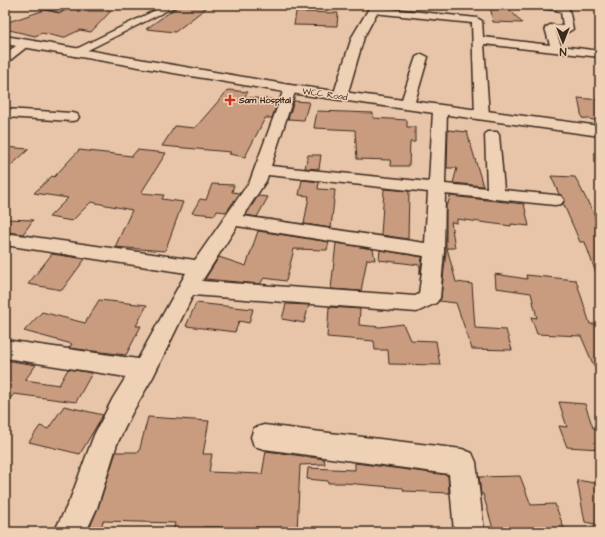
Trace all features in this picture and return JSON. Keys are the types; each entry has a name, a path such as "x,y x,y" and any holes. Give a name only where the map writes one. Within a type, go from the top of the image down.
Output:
{"main road":[{"path":"340,96 358,37 374,8"},
{"name":"WCC Road","path":"5,40 290,89 440,111 600,131"}],"street":[{"path":"43,5 60,8"},
{"path":"74,53 173,5"},
{"path":"540,5 558,6 566,11 568,29 550,28 557,50"},
{"path":"374,8 475,20 479,23 478,40 482,116"},
{"path":"478,40 600,54"},
{"path":"5,59 24,44"},
{"path":"407,105 422,57"},
{"path":"69,532 82,508 107,438 122,406 144,370 187,287 258,181 290,89"},
{"path":"187,287 417,304 429,298 434,252 440,111"},
{"path":"5,113 72,117"},
{"path":"492,135 496,194"},
{"path":"261,170 554,200"},
{"path":"231,220 434,252"},
{"path":"5,239 200,268"},
{"path":"5,349 144,370"},
{"path":"264,437 462,462 469,532"}],"building":[{"path":"59,5 86,5 77,11 111,11 91,32 80,30 63,38 42,33 35,36 5,29 5,23 45,10 60,13 66,9"},
{"path":"180,5 205,5 201,7 206,8 175,32 146,29"},
{"path":"490,5 509,5 510,10 522,23 493,22"},
{"path":"296,12 338,13 337,26 294,25"},
{"path":"228,90 248,92 244,97 278,100 272,118 265,118 245,157 229,154 231,152 162,146 175,126 195,128"},
{"path":"578,98 600,100 600,121 582,118"},
{"path":"294,101 309,102 304,120 288,119"},
{"path":"317,111 373,113 373,118 407,120 407,127 415,127 415,142 410,142 409,166 391,166 390,160 357,159 355,130 314,128"},
{"path":"448,130 467,132 483,186 453,183 457,168 447,168"},
{"path":"5,147 29,149 5,171"},
{"path":"79,150 132,156 137,150 166,153 141,193 164,195 162,199 183,202 165,251 115,247 132,210 91,202 72,221 49,217 68,198 34,193 52,176 54,177"},
{"path":"308,155 321,155 319,169 305,168"},
{"path":"551,176 575,177 600,226 600,278 598,279 585,242 580,242 563,203 565,199 559,194"},
{"path":"302,180 319,182 318,189 335,190 331,228 304,224 309,196 299,195"},
{"path":"212,184 234,185 232,192 240,193 226,212 217,211 215,215 192,213 200,199 206,200"},
{"path":"384,189 409,191 408,239 381,235"},
{"path":"258,196 268,197 257,217 246,215"},
{"path":"450,196 524,204 529,226 511,224 511,226 457,219 457,223 451,222 455,248 447,248 456,282 472,284 475,328 506,330 512,350 472,349 456,303 439,301 441,298 446,251 446,203 448,204"},
{"path":"5,219 33,220 23,234 5,232"},
{"path":"258,231 329,242 327,250 294,249 286,281 264,278 260,284 205,279 219,257 246,266"},
{"path":"336,243 373,249 375,260 367,259 361,291 331,289"},
{"path":"380,250 422,257 420,274 420,265 379,260"},
{"path":"52,254 85,259 62,290 28,284"},
{"path":"495,274 527,279 526,275 576,280 590,324 600,324 600,380 581,336 537,334 531,317 537,318 531,293 496,288"},
{"path":"99,300 147,305 136,326 141,326 126,355 69,348 72,344 24,331 42,312 85,323"},
{"path":"196,303 253,309 249,323 239,321 235,332 186,326"},
{"path":"286,304 309,305 304,323 282,319"},
{"path":"329,307 360,309 359,325 380,327 403,324 410,340 436,341 440,365 389,364 388,350 375,350 374,341 327,337"},
{"path":"5,360 36,365 25,380 59,385 68,369 92,373 76,402 14,394 5,405"},
{"path":"559,402 585,404 593,428 600,428 600,449 567,447 559,426 567,427"},
{"path":"64,406 103,415 80,454 29,442 40,426 48,429"},
{"path":"148,417 209,421 203,454 212,454 209,472 262,474 266,451 324,459 325,464 300,465 297,532 258,532 259,528 203,527 202,532 173,532 175,523 103,521 100,532 88,532 98,508 116,452 139,452"},
{"path":"355,463 448,475 449,493 404,491 403,488 328,483 328,481 307,479 308,468 355,470"},
{"path":"520,476 531,505 555,504 565,531 494,532 483,494 481,494 479,477"},
{"path":"577,480 600,484 600,525 585,522"}],"place":[{"name":"Sam Hospital","path":"230,100"}]}
